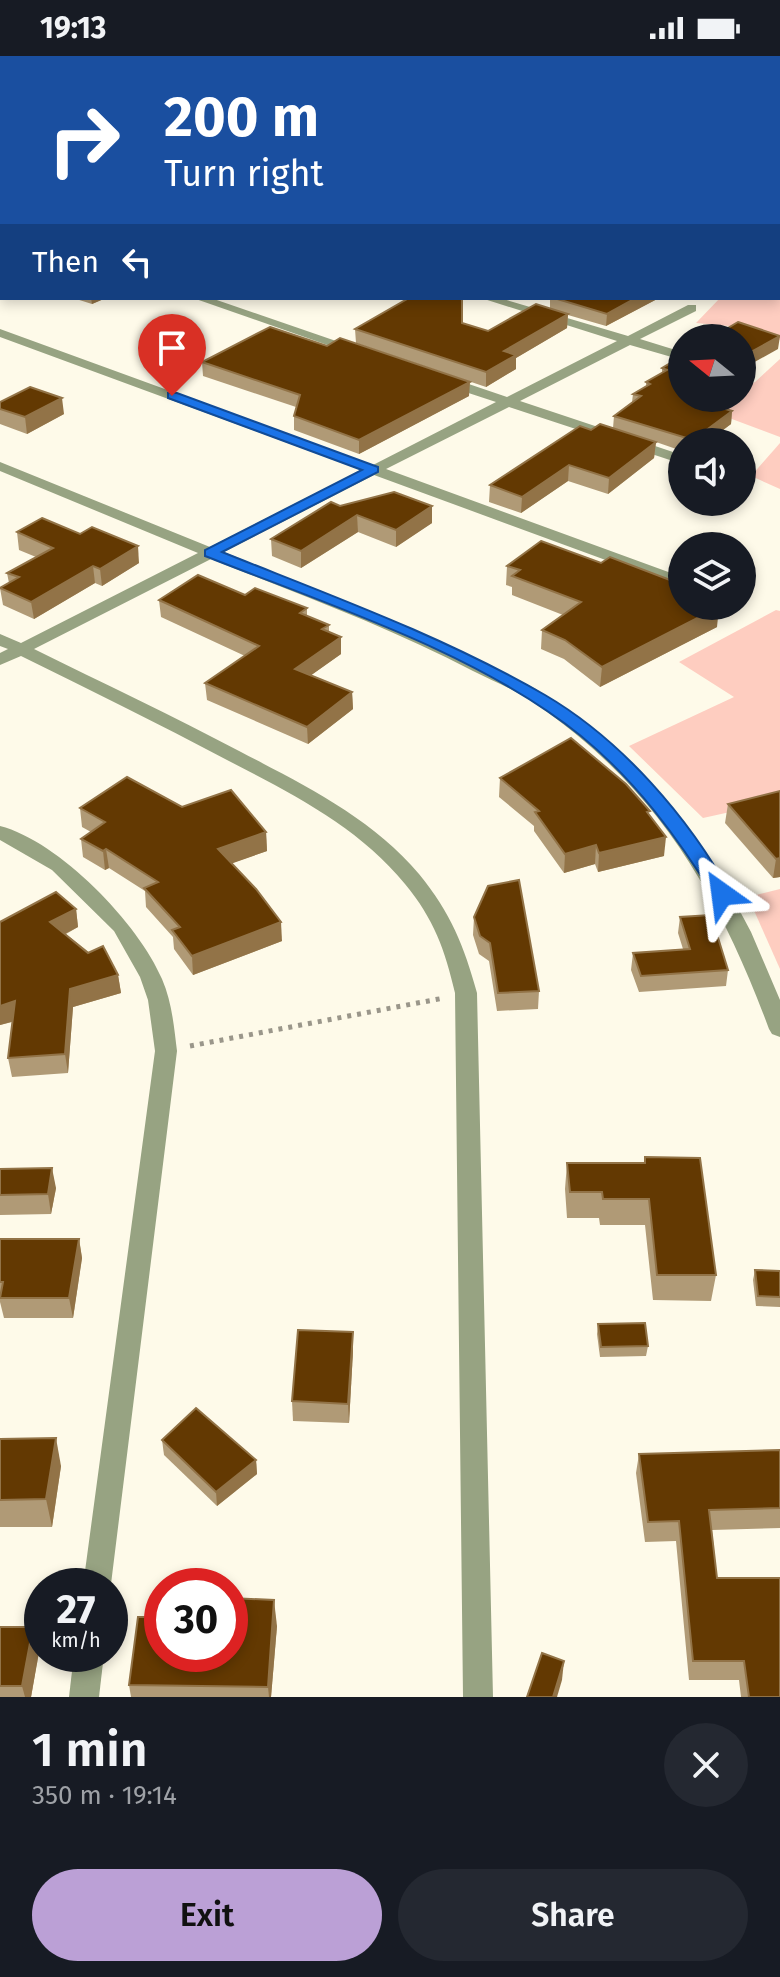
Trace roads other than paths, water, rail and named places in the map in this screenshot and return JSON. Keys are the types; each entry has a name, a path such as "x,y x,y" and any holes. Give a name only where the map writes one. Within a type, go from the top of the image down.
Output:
{"street":[{"path":"205,300 375,357"},
{"path":"494,300 668,352"},
{"path":"0,660 10,644 210,553 692,308"},
{"path":"0,333 668,578"},
{"path":"433,377 668,455"},
{"path":"0,466 423,637 542,700 587,733 628,770 672,820 708,868 757,967 780,1029"},
{"path":"10,644 314,798 380,845 412,879 454,946 466,993 478,1697"},
{"path":"0,832 59,866 122,927 151,977 159,1000 166,1051 100,1568"},
{"path":"84,1697 87,1672"}]}
